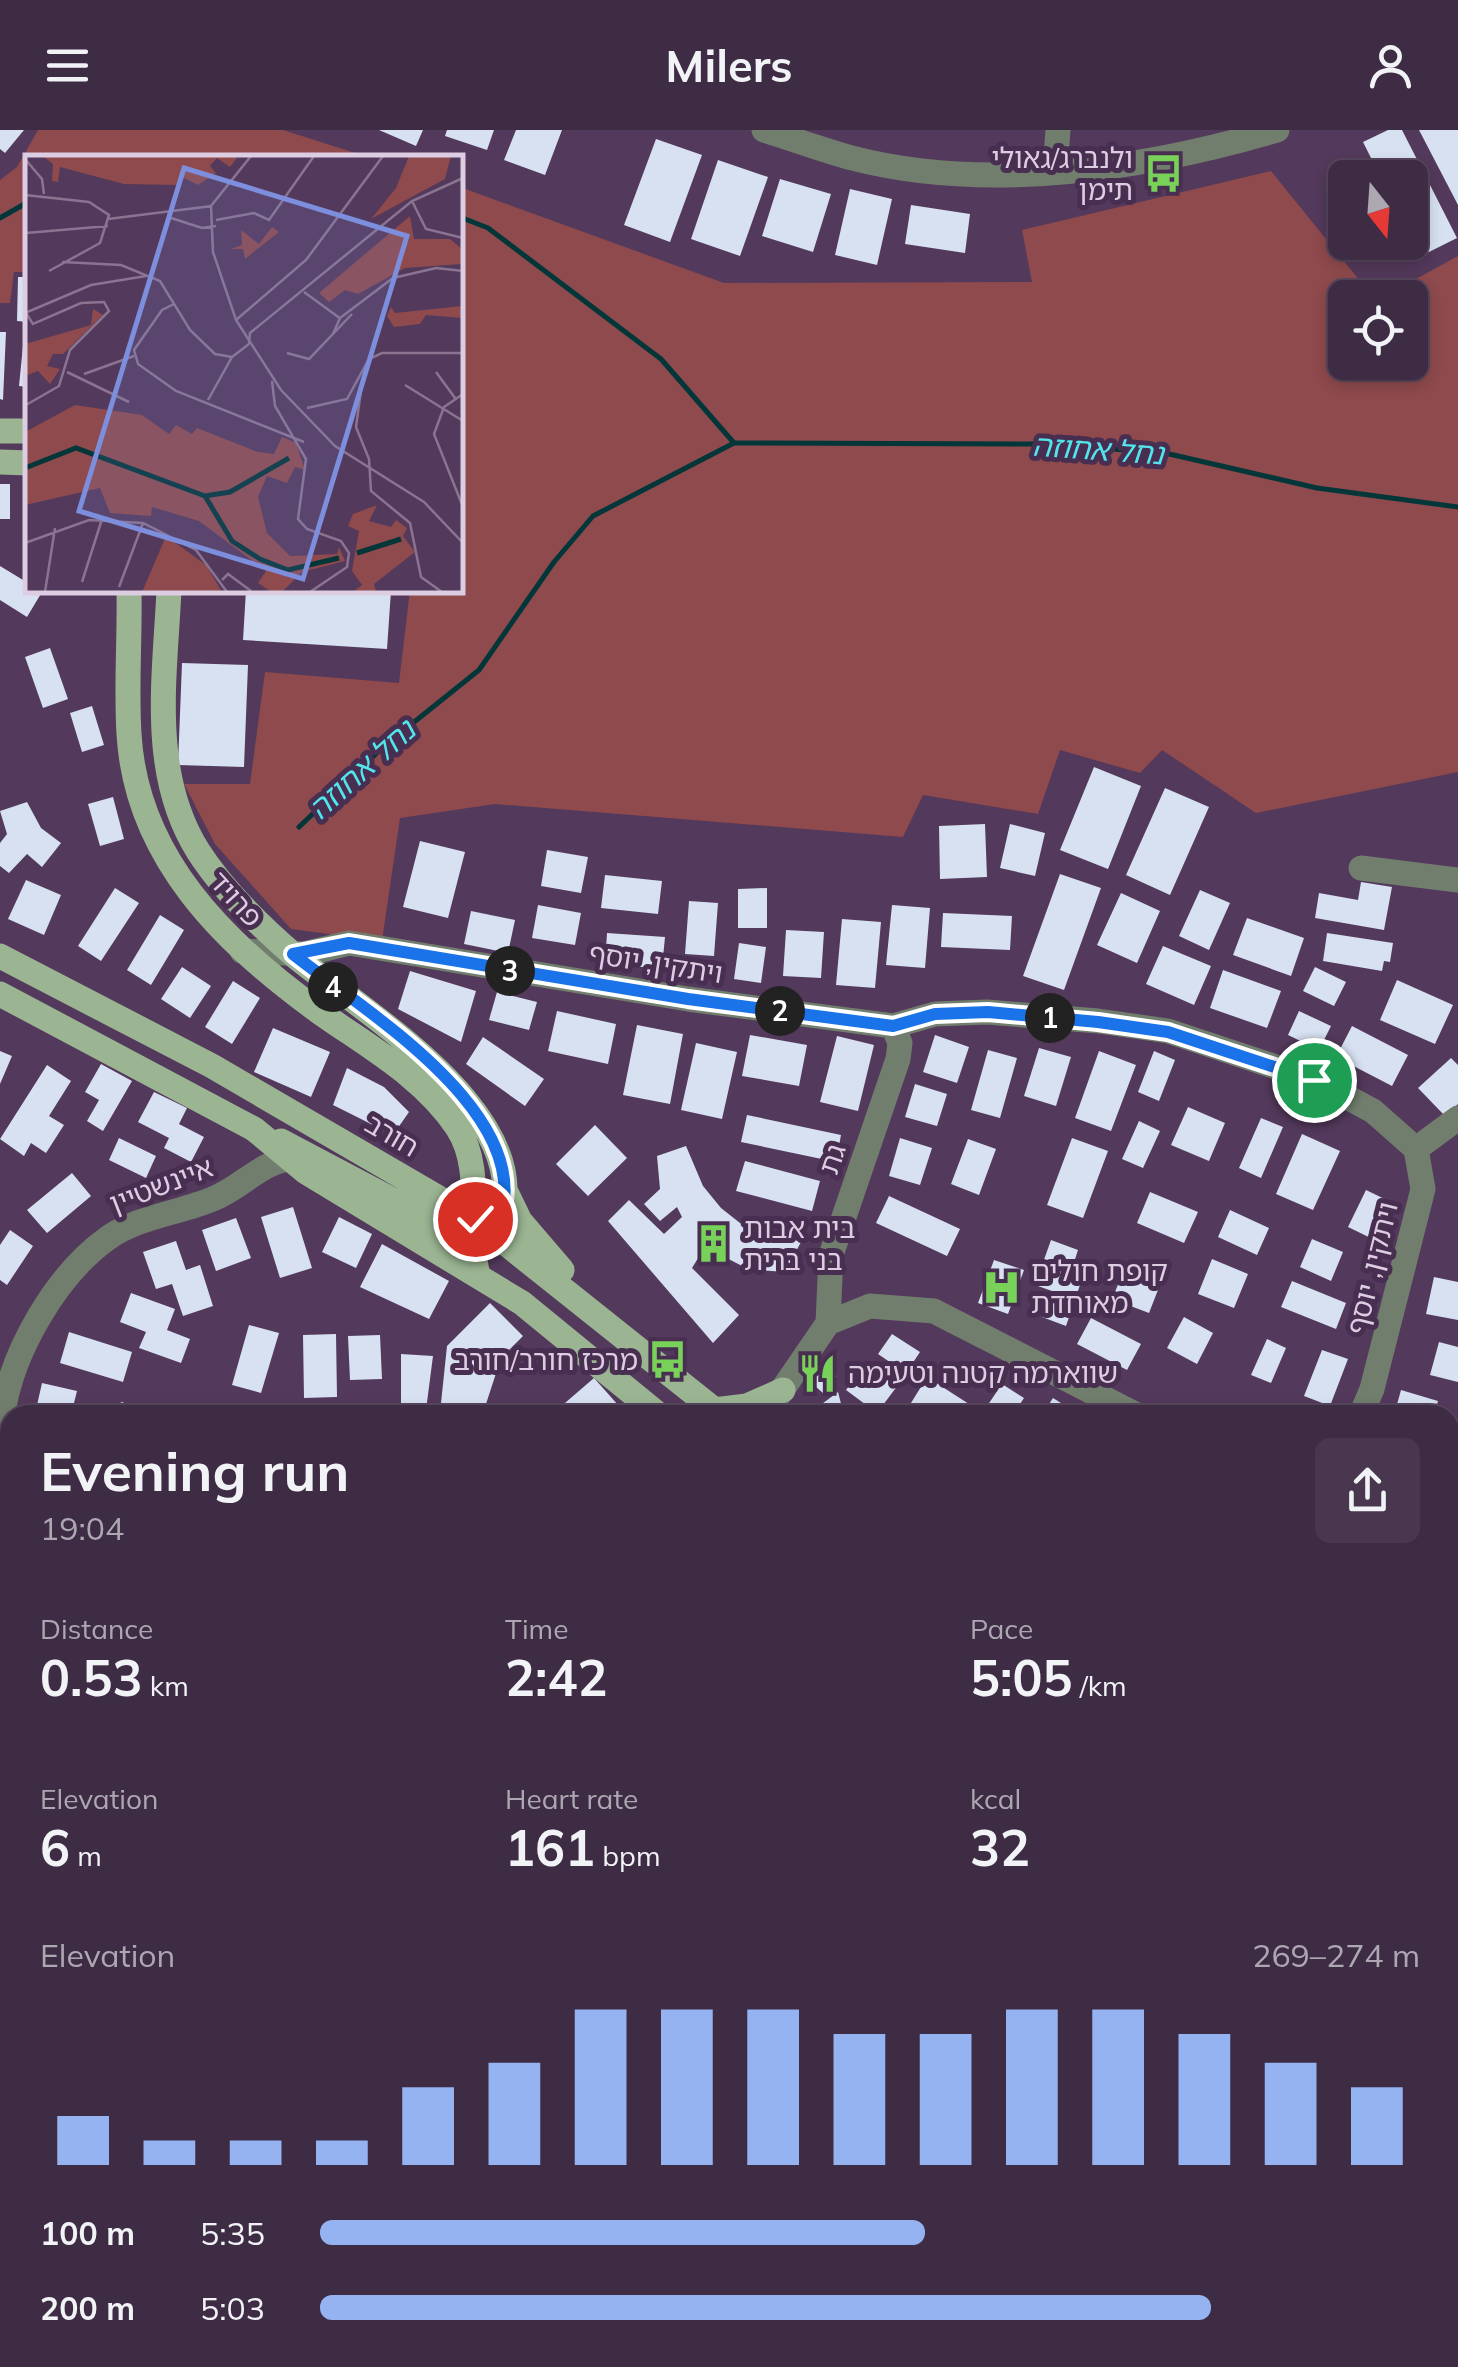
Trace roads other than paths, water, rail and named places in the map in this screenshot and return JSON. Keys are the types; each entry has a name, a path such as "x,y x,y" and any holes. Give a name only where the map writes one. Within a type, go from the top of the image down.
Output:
{"main road":[{"path":"0,462 25,463"},
{"name":"פרויד","path":"130,592 129,734 144,807 158,843 193,900 242,951 427,1090 466,1145 481,1232 478,1275"},
{"name":"פרויד","path":"169,592 163,729 172,792 197,850 249,912 293,954 451,1081 480,1114 493,1142 502,1180 502,1211 481,1232"},
{"name":"חורב","path":"0,956 147,1030 430,1191 605,1319 709,1405"},
{"path":"0,994 254,1128 481,1232"},
{"path":"254,1128 289,1160 535,1313 645,1405"},
{"path":"430,1191 450,1183 460,1172 466,1145"},
{"path":"502,1180 523,1225 605,1319"},
{"path":"749,1405 783,1390"}],"street":[{"path":"764,130 854,159 952,172 1055,172 1138,161 1278,130"},
{"path":"1055,172 1058,130"},
{"path":"1362,868 1458,880"},
{"name":"ויתקין, יוסף","path":"242,951 293,954 349,943 688,999 893,1026 935,1014 988,1012 1168,1032 1314,1080 1373,1111 1416,1150 1423,1189 1365,1405"},
{"name":"גת","path":"828,1323 831,1255 898,1059 900,1043 893,1026"},
{"path":"1416,1150 1458,1118"},
{"name":"איינשטיין","path":"2,1405 38,1320 61,1287 108,1238 216,1198 267,1165 289,1160"},
{"path":"772,1405 828,1323 870,1306 934,1311 1117,1405"}],"waterway":[{"name":"נחל אחוזה","path":"0,218 25,204"},
{"name":"נחל אחוזה","path":"462,218 488,228 661,359 734,443"},
{"name":"נחל אחוזה","path":"299,827 383,747 479,670 554,562 593,516 734,443 1047,444 1165,453 1317,488 1458,507"}],"place":[{"name":"ולנברג/גאולי תימן","path":"1163,174"},
{"name":"בית אבות בני ברית","path":"714,1244"},
{"name":"קופת חולים מאוחדת","path":"1001,1287"},
{"name":"מרכז חורב/חורב","path":"668,1360"},
{"name":"שווארמה קטנה וטעימה","path":"818,1373"}]}
